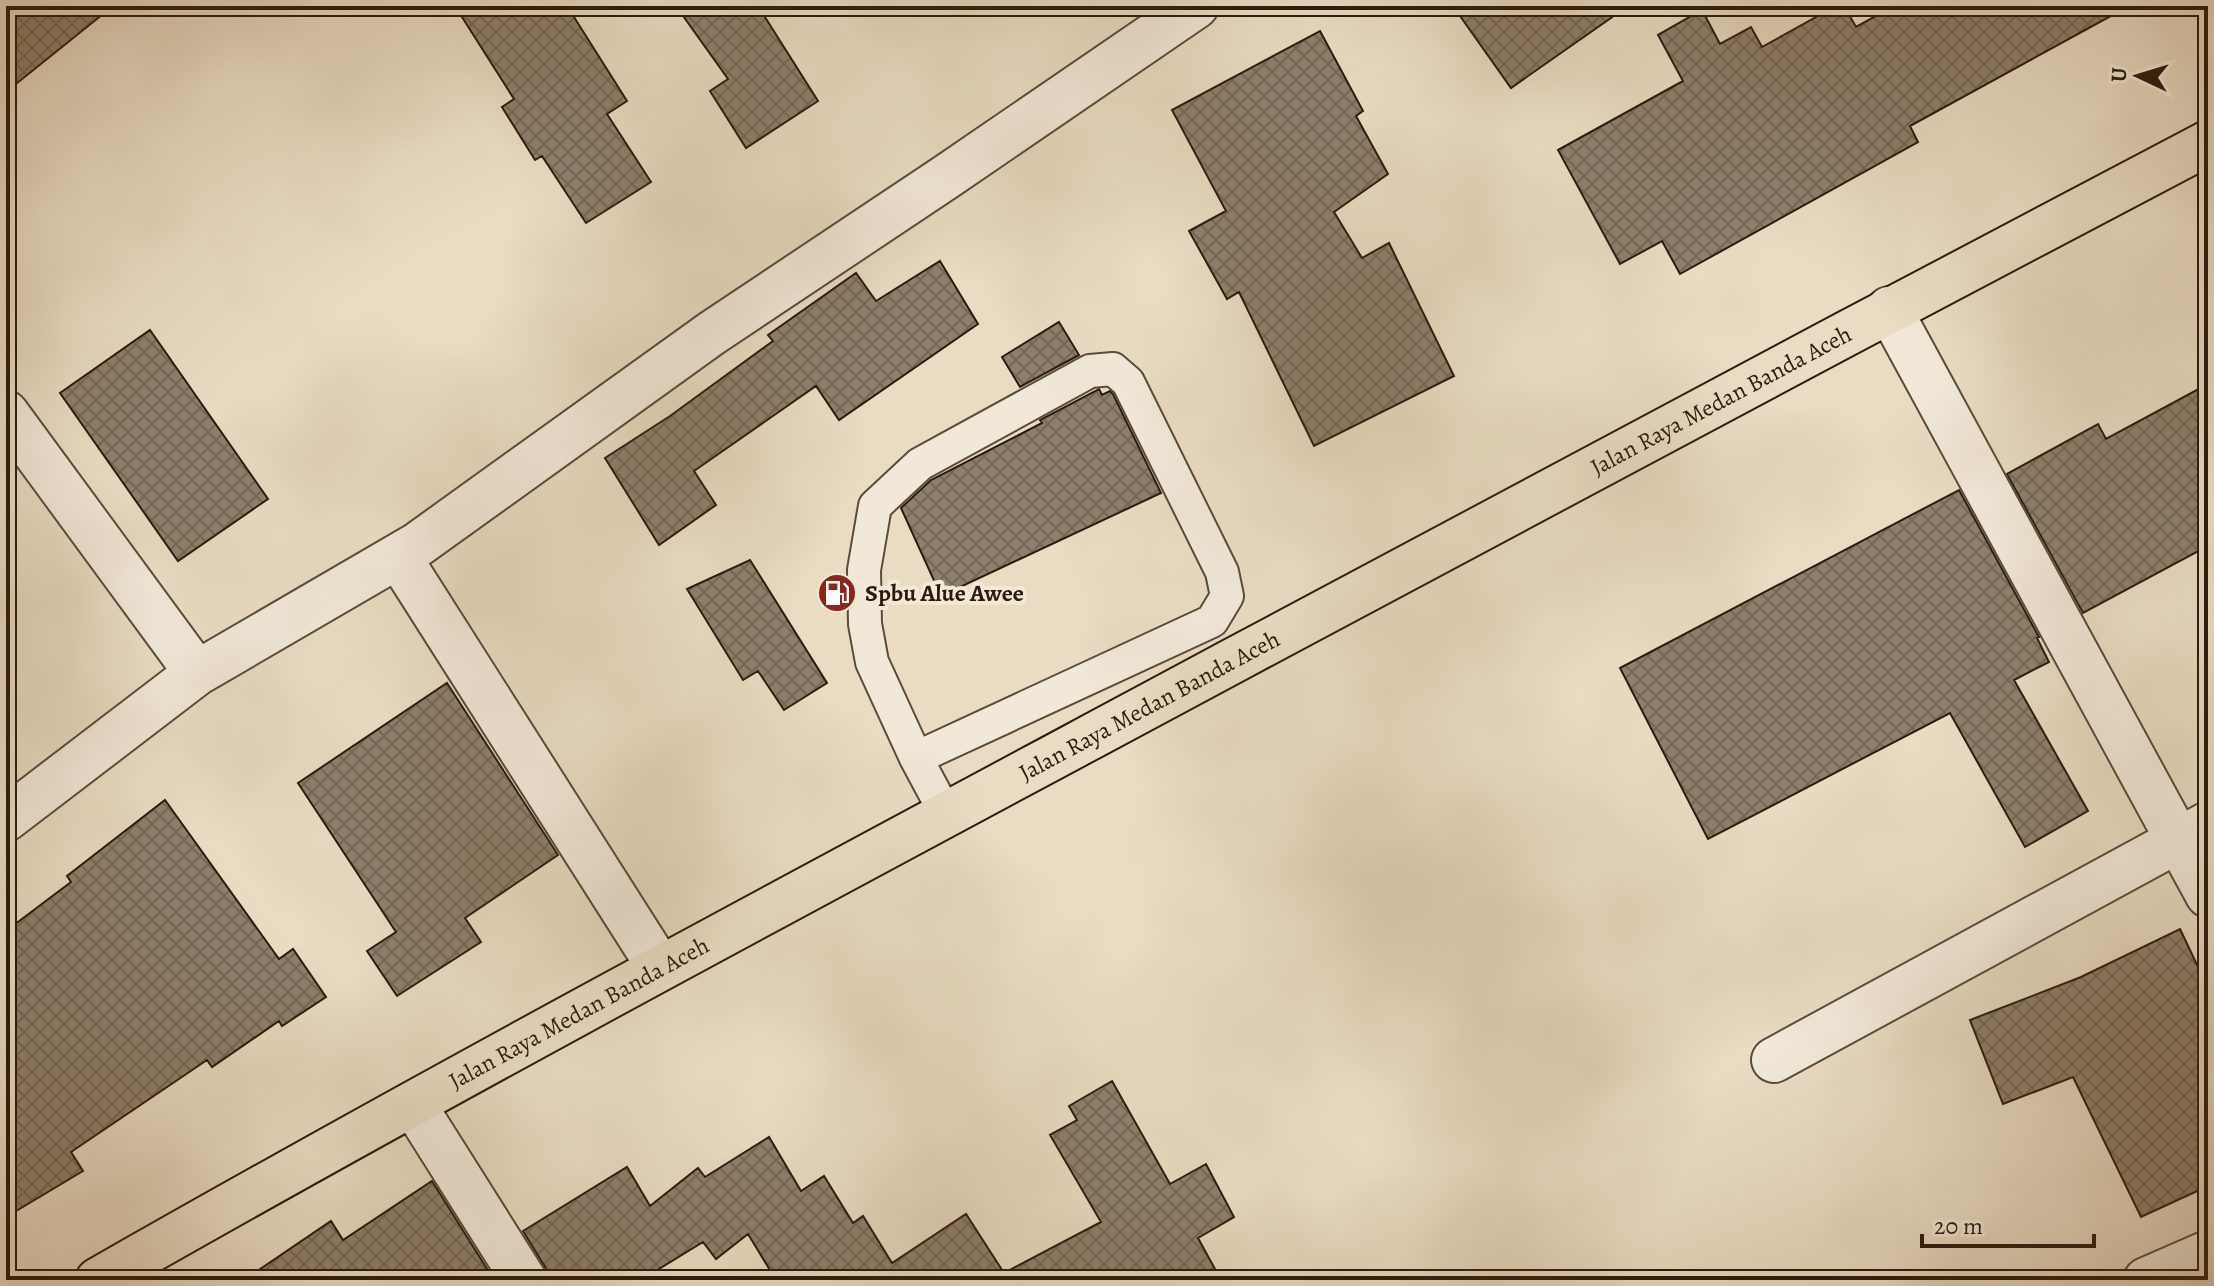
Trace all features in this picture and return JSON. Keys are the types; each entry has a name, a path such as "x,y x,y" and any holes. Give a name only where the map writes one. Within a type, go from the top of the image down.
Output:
{"highway":[{"name":"Jalan Raya Medan Banda Aceh","path":"100,1280 660,968 1889,309 2208,143"}],"street":[{"path":"6,819 197,673 417,545 712,333 1196,6"},
{"path":"1889,309 2193,832 2208,895"},
{"path":"6,413 197,673"},
{"path":"398,556 660,968"},
{"path":"1774,1060 2193,832"},
{"path":"413,1104 524,1280"},
{"path":"2146,1280 2208,1253"}],"lane":[{"path":"916,758 1212,621 1227,596 1222,572 1128,382 1113,369 1090,371 920,464 875,506 864,570 865,624 872,662 916,758 946,814"}],"building":[{"path":"6,6 113,6 6,92"},
{"path":"455,6 567,6 627,101 607,114 651,182 586,223 542,156 535,160 502,107 514,99"},
{"path":"676,6 758,6 818,101 746,148 710,91 728,79"},
{"path":"1453,6 1628,6 1511,88"},
{"path":"1836,6 1844,6 1856,27 1894,6 2129,6 1910,126 1918,142 1680,274 1662,241 1620,264 1558,150 1683,81 1658,35 1702,10 1720,44 1751,27 1762,47"},
{"path":"1320,31 1363,111 1356,116 1388,174 1334,212 1362,258 1389,243 1454,376 1314,446 1239,292 1227,299 1189,231 1226,211 1172,110"},
{"path":"940,261 978,324 839,420 816,386 694,471 716,505 659,545 605,458 670,416 773,341 768,335 856,273 876,301"},
{"path":"1059,322 1079,355 1020,387 1002,357"},
{"path":"150,330 268,499 178,561 60,393"},
{"path":"2208,384 2208,546 2083,613 2007,474 2098,424 2106,439"},
{"path":"1099,389 1102,395 1110,391 1113,394 1161,493 941,596 901,508 931,480 1042,423 1040,420"},
{"path":"1959,490 2039,637 2049,662 2014,680 2088,811 2025,847 1950,713 1708,839 1620,668"},
{"path":"750,560 827,683 784,710 758,671 743,680 687,589"},
{"path":"447,683 558,855 465,918 481,942 397,996 367,951 396,932 298,783"},
{"path":"165,800 279,959 293,949 326,997 282,1026 279,1021 212,1067 207,1060 71,1152 83,1171 6,1217 6,931 71,882 67,876"},
{"path":"2180,929 2208,988 2208,1186 2141,1217 2073,1077 2003,1104 1970,1020 2081,977"},
{"path":"1112,1081 1170,1184 1206,1164 1234,1217 1198,1238 1221,1280 776,1280 748,1234 716,1259 703,1242 641,1280 549,1280 545,1267 523,1231 627,1167 650,1206 698,1168 705,1177 769,1137 801,1191 824,1176 853,1223 863,1216 892,1263 966,1214 1004,1273 1101,1222 1050,1135 1077,1120 1069,1106"},
{"path":"432,1181 494,1280 244,1280 331,1221 343,1240"}],"place":[{"name":"Spbu Alue Awee","path":"837,593"}]}
